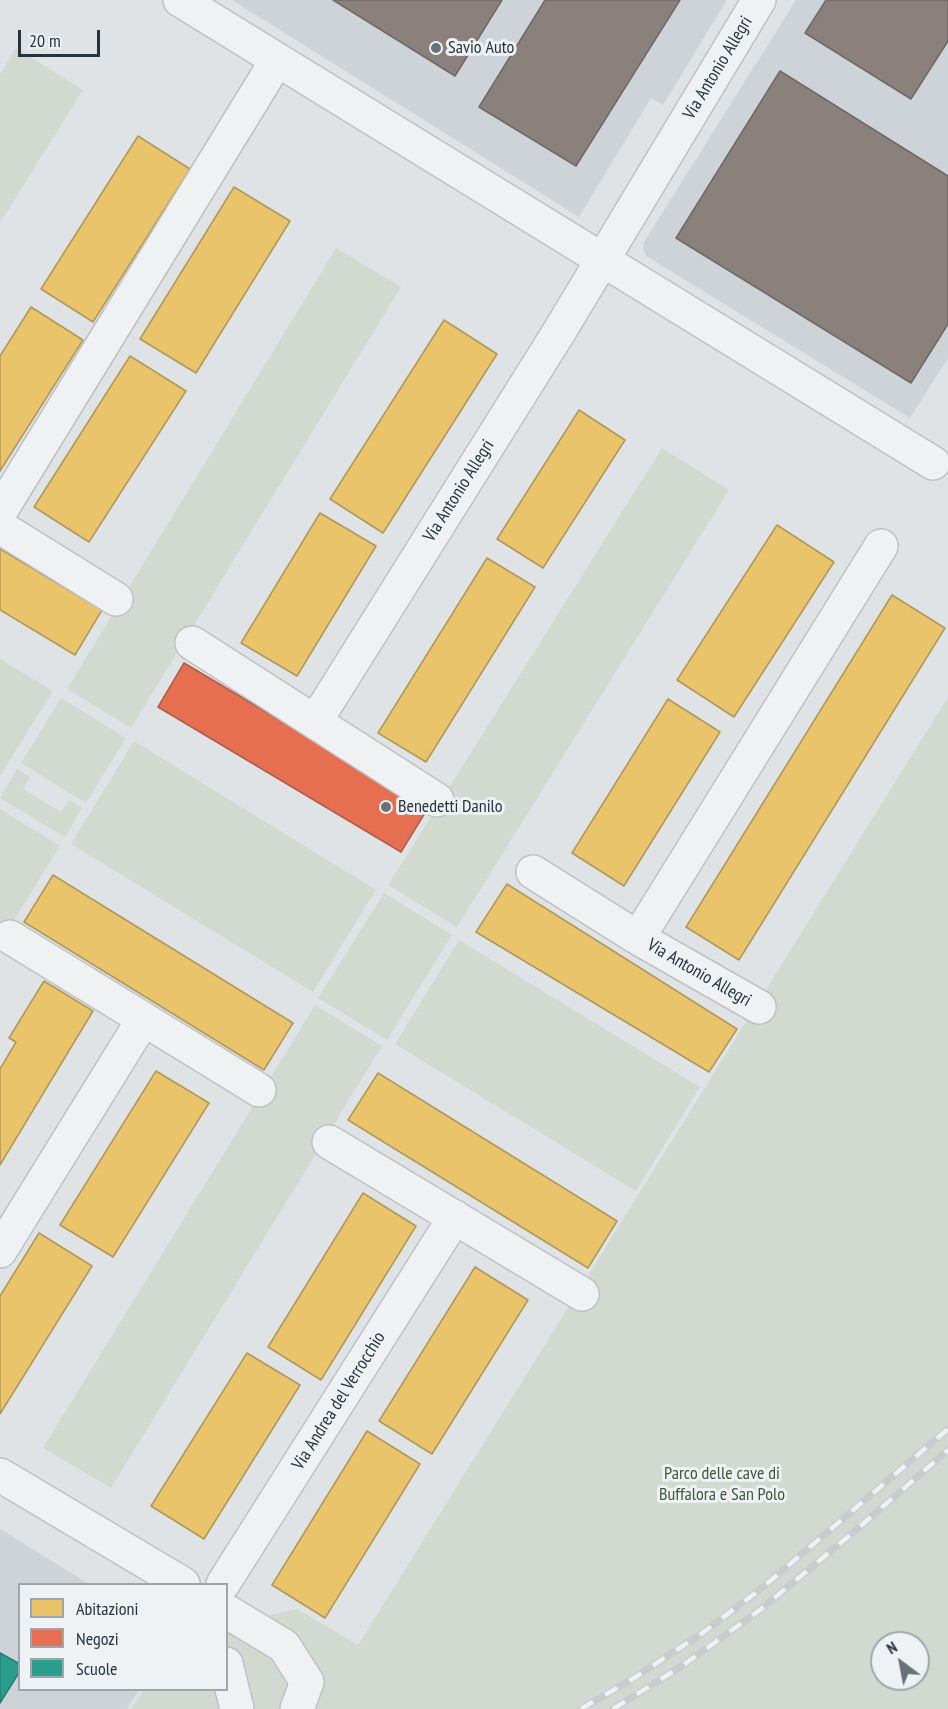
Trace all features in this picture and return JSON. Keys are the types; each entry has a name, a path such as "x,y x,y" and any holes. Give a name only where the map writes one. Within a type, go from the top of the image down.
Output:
{"street":[{"path":"180,0 933,463"},
{"name":"Via Antonio Allegri","path":"315,722 546,352 759,0"},
{"path":"0,512 277,60"},
{"path":"0,527 116,599"},
{"name":"Via Antonio Allegri","path":"638,938 881,546"},
{"path":"192,644 437,800"},
{"name":"Via Antonio Allegri","path":"533,872 638,938 759,1007"},
{"path":"10,937 259,1090"},
{"path":"0,1251 143,1020"},
{"path":"329,1142 582,1294"},
{"name":"Via Andrea del Verrocchio","path":"225,1583 454,1217"},
{"path":"0,1475 181,1583"},
{"path":"228,1612 284,1646 307,1682 297,1709"},
{"path":"228,1672 237,1709"}],"shaded area":[{"path":"232,0 727,0 663,105 651,98 579,217"},
{"path":"796,0 948,0 948,358 910,418 646,256 643,249 644,242"},
{"path":"0,1529 87,1583 18,1583 18,1691 138,1691 127,1709 0,1709"}],"green space":[{"path":"16,48 83,90 0,223 0,74"},
{"path":"336,248 401,287 131,728 67,689"},
{"path":"662,448 729,490 457,927 388,885"},
{"path":"0,659 53,691 0,776"},
{"name":"Parco delle cave di Buffalora e San Polo","path":"948,697 948,1709 131,1709 142,1691 228,1691 228,1624 297,1609 358,1645"},
{"path":"61,698 126,738 86,803 21,763"},
{"path":"134,741 376,890 313,992 71,844"},
{"path":"17,769 30,777 23,789 61,812 69,800 82,808 65,837 0,798"},
{"path":"0,809 60,846 0,943"},
{"path":"384,893 452,935 387,1040 318,998"},
{"path":"459,940 700,1087 636,1191 395,1044"},
{"path":"315,1005 382,1046 111,1488 43,1448"}],"building: Abitazioni":[{"path":"138,136 190,169 93,322 41,289"},
{"path":"234,187 290,221 196,373 140,339"},
{"path":"31,307 83,340 0,471 0,356"},
{"path":"444,320 497,354 383,533 330,499"},
{"path":"130,356 186,391 89,542 34,507"},
{"path":"579,410 625,440 543,568 497,539"},
{"path":"320,513 376,546 297,676 241,643"},
{"path":"777,525 834,562 734,717 677,680"},
{"path":"0,549 102,610 75,655 0,610"},
{"path":"487,558 535,587 426,762 378,733"},
{"path":"892,595 945,628 739,960 686,927"},
{"path":"668,699 720,732 624,886 572,853"},
{"path":"53,875 293,1023 264,1070 24,922"},
{"path":"507,884 737,1029 709,1072 476,932"},
{"path":"44,981 93,1011 0,1165 0,1069 16,1042 9,1038"},
{"path":"156,1071 209,1103 113,1257 60,1225"},
{"path":"378,1073 617,1221 588,1268 348,1120"},
{"path":"363,1193 416,1226 321,1380 268,1347"},
{"path":"39,1233 92,1266 0,1414 0,1296"},
{"path":"475,1267 528,1300 432,1454 379,1421"},
{"path":"247,1353 300,1385 204,1539 151,1506"},
{"path":"367,1431 420,1464 325,1618 272,1585"}],"building: Negozi":[{"path":"184,663 428,808 401,852 158,707"}],"building: Scuole":[{"path":"0,1653 18,1663 18,1674 0,1703"}],"building: Industria":[{"path":"333,0 502,0 455,76"},
{"path":"545,0 680,0 576,166 479,107"},
{"path":"826,0 948,0 948,41 911,99 805,33"},
{"path":"780,71 948,176 948,324 911,383 676,238"}],"railway":[{"path":"581,1709 634,1678 701,1634 762,1588 948,1429"},
{"path":"613,1709 682,1666 760,1610 948,1450"}],"place":[{"name":"Savio Auto","path":"436,48"},
{"name":"Benedetti Danilo","path":"386,807"}]}
